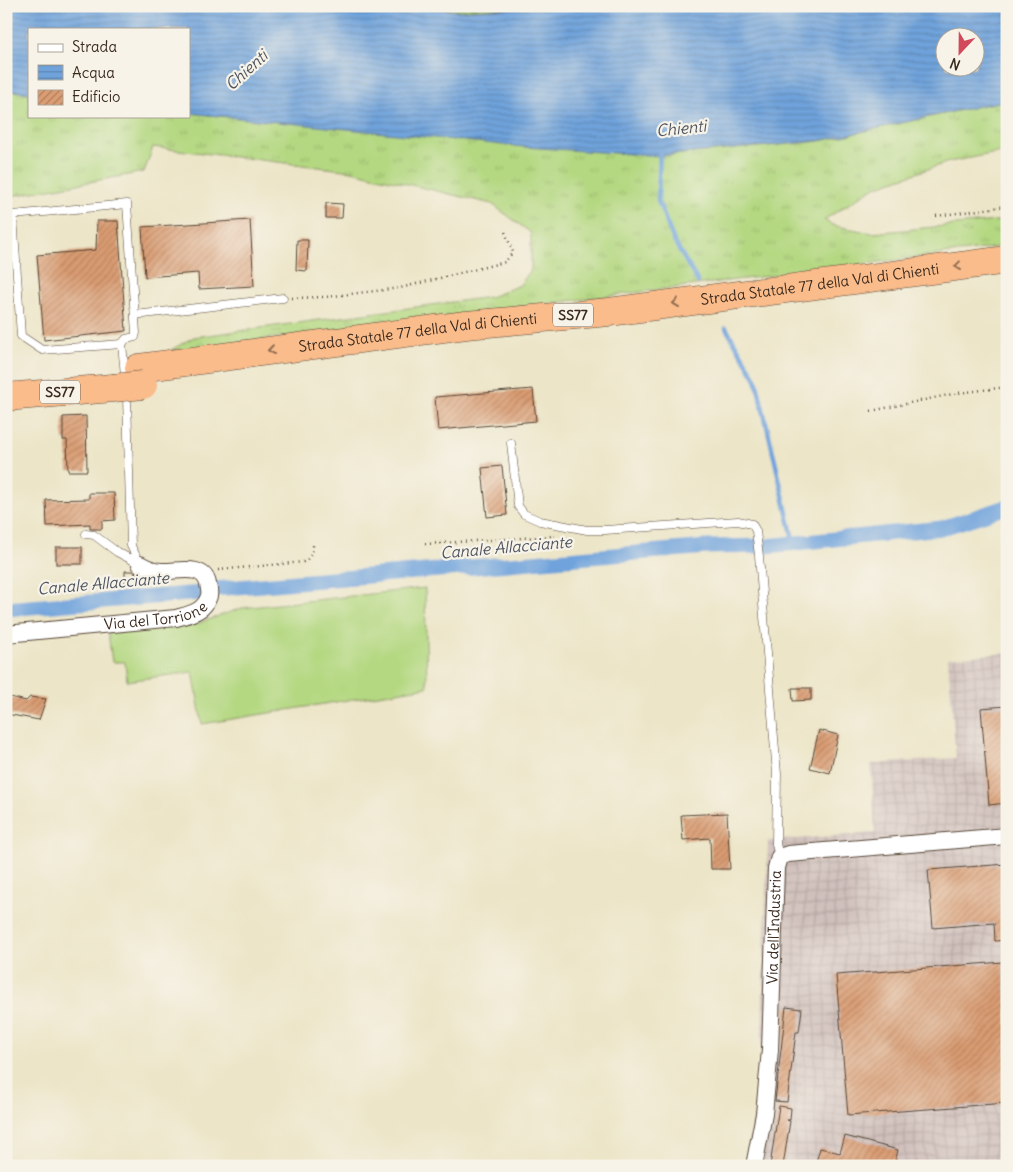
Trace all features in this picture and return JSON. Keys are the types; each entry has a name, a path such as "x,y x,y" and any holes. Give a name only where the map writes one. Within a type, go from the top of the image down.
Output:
{"highway":[{"name":"Strada Statale 77 della Val di Chienti","path":"6,397 466,325 609,312 1007,260"},
{"name":"Strada Statale 77 della Val di Chienti","path":"141,376 604,331 1007,278"},
{"name":"Strada Statale 77 della Val di Chienti","path":"6,380 112,380"}],"street":[{"name":"Via del Torrione","path":"6,634 176,618 198,611 204,606 210,590 205,576 194,570 162,572 152,570 140,564"},
{"name":"Via dell'Industria","path":"754,1166 764,1114 770,1050 776,868 779,857 788,854 1007,836"}],"lane":[{"path":"122,344 42,350 21,336 13,215 127,204 136,333 134,337 126,339 122,344 127,396 131,546 140,564"},
{"path":"135,315 283,298"},
{"path":"511,443 518,506 524,514 540,522 605,530 738,521 752,524 756,531 759,556 777,774 776,844 779,857"},
{"path":"86,534 94,534 117,552 140,564"}],"path":[{"path":"936,216 1007,206"},
{"path":"283,298 325,297 400,288 505,262 513,252 505,232"},
{"path":"871,411 958,393 1007,387"},
{"path":"425,544 560,536 572,527"},
{"path":"205,576 209,571 303,562 308,560 312,554 313,544"}],"shaded area":[{"path":"1007,653 1007,1166 745,1166 754,1115 761,1051 768,841 875,833 871,764 956,758 948,658"}],"green space":[{"path":"414,6 541,6 457,11"},
{"path":"6,90 28,93 28,118 190,118 190,113 660,156 819,141 1007,100 1007,151 949,162 875,187 824,220 832,225 872,233 1007,220 1007,246 169,351 194,337 490,297 520,285 531,270 531,233 492,204 352,171 153,147 144,172 6,197"},
{"path":"425,588 427,687 202,724 193,672 127,681 125,662 112,662 108,633 196,624 242,608"}],"water":[{"name":"Chienti","path":"6,6 414,6 457,11 541,6 1007,6 1007,100 819,141 660,156 524,147 190,113 190,28 28,28 28,93 6,90"}],"building":[{"path":"326,203 343,204 342,218 326,218"},
{"path":"250,220 254,286 199,289 198,273 145,277 142,227"},
{"path":"97,221 118,221 126,331 44,340 37,255 96,250"},
{"path":"297,240 308,240 307,271 296,270"},
{"path":"533,389 536,421 438,430 435,397"},
{"path":"86,416 87,471 68,471 67,440 63,440 63,417"},
{"path":"502,466 507,515 487,517 482,468"},
{"path":"89,493 114,493 115,520 102,521 102,529 90,529 90,524 47,526 46,500 89,499"},
{"path":"56,547 82,547 82,564 56,564"},
{"path":"125,571 133,571 139,575 139,584 125,584"},
{"path":"792,688 811,688 811,700 793,701"},
{"path":"6,696 26,701 30,697 46,699 39,720 6,714"},
{"path":"1007,706 1007,803 989,805 981,708"},
{"path":"819,730 838,735 830,773 810,768"},
{"path":"727,813 730,869 711,869 710,838 683,840 681,815"},
{"path":"1007,864 1007,940 995,941 994,923 933,928 928,870"},
{"path":"1003,962 1007,1014 1007,1103 848,1115 836,975"},
{"path":"786,1007 802,1009 799,1032 796,1032 787,1102 775,1101"},
{"path":"779,1106 791,1108 790,1120 787,1120 790,1121 783,1166 770,1166"},
{"path":"845,1136 898,1150 894,1166 815,1166 820,1148 840,1153"}],"waterway":[{"path":"660,151 658,201 674,241 698,282"},
{"path":"726,328 756,379 794,543"},
{"name":"Canale Allacciante","path":"6,609 201,593 215,589 707,547 767,546 942,528 1007,507"}]}
